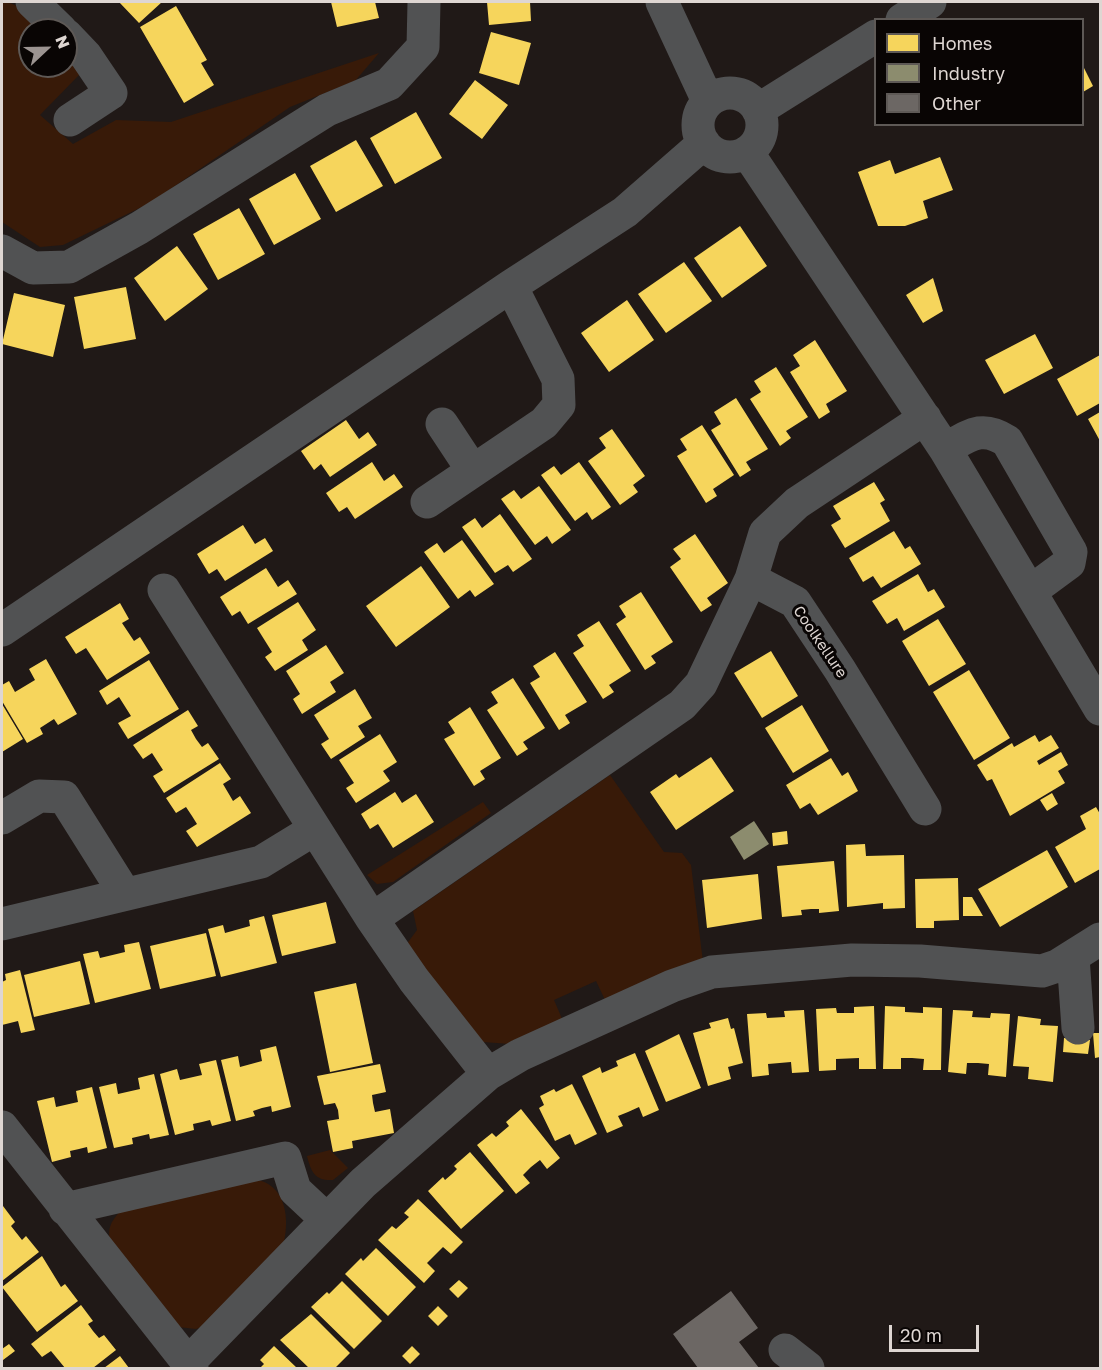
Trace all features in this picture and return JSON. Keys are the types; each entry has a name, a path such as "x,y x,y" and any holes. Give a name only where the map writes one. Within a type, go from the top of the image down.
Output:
{"street":[{"path":"32,2 49,18"},
{"path":"2,251 33,268 69,267 139,228 327,110 389,84 423,47 424,2"},
{"path":"662,2 708,101"},
{"path":"905,18 930,2"},
{"path":"758,110 874,37"},
{"path":"70,120 111,93 78,48"},
{"path":"726,93 735,93 744,96 758,110 762,129 759,138 747,152 738,156 718,155 704,143 698,126 702,108 708,101 726,93"},
{"path":"2,630 511,286 625,212 704,143"},
{"path":"747,152 945,449 1101,709"},
{"path":"427,502 544,423 559,405 558,379 511,286"},
{"path":"372,919 682,705 701,684 751,579 765,533 797,503 925,418"},
{"path":"442,424 473,471"},
{"path":"945,449 978,432 993,432 1006,441 1071,552 1069,563 1031,591"},
{"name":"Coolkellure","path":"751,579 795,602 844,675 925,809"},
{"path":"164,590 372,919 414,980 488,1074"},
{"path":"2,818 39,796 64,797 125,894"},
{"path":"2,924 261,862 315,830"},
{"path":"2,1127 190,1366 326,1219 363,1183 488,1074 520,1056 661,991 712,972 852,960 920,962 1042,971 1073,957 1101,939"},
{"path":"1073,957 1078,1028"},
{"path":"65,1209 285,1158 295,1190 326,1219"}],"shaded area":[{"path":"2,2 14,5 31,18 18,18 18,78 76,78 40,115 73,144 116,120 171,122 379,53 355,81 290,107 150,203 63,245 40,247 2,222"},
{"path":"610,775 664,852 682,853 691,865 703,962 606,1002 596,981 554,1000 563,1021 510,1044 483,1042 406,945 417,930 413,911"},
{"path":"483,802 491,813 393,882 377,884 367,875"},
{"path":"330,1150 348,1168 333,1180 327,1180 315,1174 307,1156"},
{"path":"253,1179 273,1188 284,1205 286,1227 282,1249 207,1325 196,1329 178,1327 111,1243 109,1233 111,1224 123,1208"}],"building: Homes":[{"path":"119,2 162,2 139,23"},
{"path":"331,2 375,2 379,18 337,27"},
{"path":"487,2 530,2 531,21 489,25"},
{"path":"176,6 207,60 201,63 214,85 184,103 140,27"},
{"path":"491,32 531,43 519,85 479,73"},
{"path":"1084,68 1093,86 1084,91"},
{"path":"475,80 508,105 482,139 449,114"},
{"path":"416,112 442,158 395,184 370,138"},
{"path":"356,140 383,186 336,212 310,166"},
{"path":"940,157 953,190 923,201 928,218 905,226 878,226 858,172 890,160 895,174"},
{"path":"295,173 321,219 274,245 249,199"},
{"path":"239,208 265,254 218,280 193,234"},
{"path":"740,226 767,266 722,298 694,258"},
{"path":"177,246 208,289 165,321 134,278"},
{"path":"684,262 712,301 666,333 638,294"},
{"path":"933,278 943,311 923,323 906,295"},
{"path":"126,287 136,339 84,349 74,297"},
{"path":"14,293 65,305 53,357 2,344"},
{"path":"627,300 654,340 609,372 581,333"},
{"path":"1035,334 1053,368 1004,394 985,360"},
{"path":"815,340 847,391 826,404 830,412 819,419 790,372 800,366 793,355"},
{"path":"1100,355 1100,403 1077,416 1057,379"},
{"path":"776,367 808,417 786,431 791,438 780,446 750,399 761,392 754,381"},
{"path":"736,398 768,449 746,462 751,470 740,477 711,430 721,424 714,412"},
{"path":"1100,412 1100,441 1088,419"},
{"path":"346,420 359,439 368,432 377,445 330,477 321,464 314,470 301,451"},
{"path":"702,425 734,475 713,489 717,496 706,503 677,456 687,450 680,439"},
{"path":"612,429 645,476 633,485 638,492 620,505 588,461 606,448 599,438"},
{"path":"372,462 384,481 394,474 403,487 355,519 347,507 339,512 326,493"},
{"path":"579,462 611,507 592,520 587,512 575,521 541,475 554,466 561,475"},
{"path":"874,482 885,500 880,503 890,521 845,548 831,525 841,519 833,506"},
{"path":"539,486 571,530 552,544 547,536 535,545 501,499 514,490 521,499"},
{"path":"500,514 532,559 513,572 508,565 495,573 462,527 475,518 482,528"},
{"path":"243,525 255,544 265,538 273,551 225,581 217,569 209,574 197,554"},
{"path":"894,531 905,549 910,546 921,564 881,588 873,576 863,582 849,558"},
{"path":"695,534 728,583 707,598 712,605 701,612 670,567 681,559 673,549"},
{"path":"462,540 494,584 475,597 470,590 458,599 424,552 437,543 444,553"},
{"path":"421,566 450,607 396,647 366,606"},
{"path":"266,568 278,587 288,580 297,594 248,624 240,611 232,616 220,597"},
{"path":"918,574 928,592 934,589 945,607 904,631 897,618 887,624 872,601"},
{"path":"641,592 673,642 651,656 656,663 645,670 616,624 626,617 619,606"},
{"path":"298,602 316,630 302,640 308,650 275,671 265,657 272,652 257,628"},
{"path":"120,603 129,619 122,623 134,641 140,637 150,653 107,680 86,648 76,654 65,637"},
{"path":"938,619 966,664 929,686 902,641"},
{"path":"599,621 631,671 609,685 614,692 603,699 573,653 584,646 577,635"},
{"path":"326,645 344,673 330,682 336,692 302,714 293,699 300,694 286,671"},
{"path":"771,651 798,696 762,718 734,673"},
{"path":"555,652 587,702 565,715 570,723 559,730 530,683 540,677 533,666"},
{"path":"46,659 77,714 58,725 54,719 40,728 43,734 27,743 2,701 2,685 9,681 15,692 35,680 29,669"},
{"path":"149,660 179,709 128,739 118,723 131,716 119,697 107,705 99,691"},
{"path":"969,670 1010,738 974,760 933,692"},
{"path":"513,678 545,728 523,742 528,749 517,756 487,710 498,703 491,692"},
{"path":"355,689 372,718 358,726 365,737 331,759 321,744 329,739 314,715"},
{"path":"2,704 23,739 2,752"},
{"path":"802,705 829,751 793,773 765,728"},
{"path":"470,707 501,758 480,771 485,779 474,786 444,739 455,733 448,722"},
{"path":"188,710 198,726 191,730 196,739 202,747 208,743 219,759 164,793 153,776 163,770 152,753 143,759 133,745"},
{"path":"380,734 397,762 383,771 390,781 356,803 346,788 354,783 339,760"},
{"path":"1035,735 1039,742 1051,735 1059,748 1037,761 1039,765 1061,752 1068,765 1058,771 1065,783 1010,816 992,779 987,781 977,765 1012,743 1014,747"},
{"path":"711,757 734,791 676,830 650,792 676,774 679,778"},
{"path":"831,758 842,776 848,772 858,791 818,815 810,803 800,809 786,785"},
{"path":"220,763 231,779 223,784 233,801 240,796 251,813 197,847 186,831 197,824 192,816 186,807 176,813 166,798"},
{"path":"395,792 402,803 416,794 434,822 393,848 378,824 370,829 361,814"},
{"path":"1052,793 1058,804 1047,811 1040,800"},
{"path":"1096,807 1100,814 1100,869 1075,883 1055,847 1086,829 1080,816"},
{"path":"787,831 788,844 773,846 772,833"},
{"path":"865,844 866,856 904,855 905,908 883,909 883,903 847,907 846,845"},
{"path":"1047,850 1068,887 1000,927 978,889"},
{"path":"834,861 839,911 819,913 819,909 801,910 802,915 782,917 777,866"},
{"path":"758,874 762,919 707,928 702,880"},
{"path":"958,878 959,920 934,921 934,928 916,928 915,879"},
{"path":"963,897 972,897 983,916 963,916"},
{"path":"326,902 336,943 282,956 272,915"},
{"path":"264,916 277,963 221,977 208,929 223,925 225,933 250,926 249,920"},
{"path":"206,933 216,976 160,989 150,946"},
{"path":"139,942 151,989 95,1003 83,954 98,951 100,958 125,952 124,945"},
{"path":"80,961 90,1004 34,1017 24,975"},
{"path":"20,970 35,1030 21,1033 18,1021 2,1025 2,982 6,980 5,974"},
{"path":"356,983 373,1063 330,1072 314,992"},
{"path":"874,1006 876,1069 859,1069 859,1058 836,1059 836,1070 819,1071 816,1009 836,1008 837,1013 854,1013 854,1007"},
{"path":"885,1006 905,1007 905,1012 923,1013 923,1007 942,1008 941,1070 923,1070 924,1059 912,1058 901,1058 901,1069 883,1069"},
{"path":"804,1010 809,1072 792,1073 791,1062 768,1064 769,1075 752,1077 747,1014 766,1013 767,1018 785,1017 784,1011"},
{"path":"953,1010 973,1011 972,1017 990,1018 991,1013 1010,1014 1006,1077 988,1075 989,1064 978,1063 967,1063 966,1074 948,1072"},
{"path":"1018,1016 1041,1019 1040,1025 1058,1026 1053,1082 1028,1079 1029,1067 1013,1066"},
{"path":"728,1018 731,1029 734,1028 743,1063 728,1067 731,1079 708,1086 693,1033 711,1028 709,1023"},
{"path":"1093,1033 1099,1033 1100,1057 1095,1058"},
{"path":"679,1034 701,1088 666,1102 645,1051"},
{"path":"1064,1038 1090,1040 1088,1054 1063,1052"},
{"path":"276,1046 291,1107 272,1112 271,1106 262,1108 253,1111 255,1116 236,1121 221,1060 238,1056 240,1067 262,1061 260,1050"},
{"path":"635,1053 659,1110 643,1117 639,1107 618,1116 623,1126 607,1133 582,1076 600,1067 602,1073 618,1066 616,1061"},
{"path":"216,1060 231,1121 212,1126 210,1120 193,1124 194,1130 175,1135 160,1074 177,1069 180,1080 202,1075 199,1064"},
{"path":"380,1064 386,1092 372,1095 373,1103 375,1112 390,1109 394,1133 352,1141 353,1148 333,1152 327,1121 339,1119 338,1110 335,1103 324,1105 317,1076"},
{"path":"154,1074 169,1135 150,1139 149,1134 132,1138 133,1144 114,1148 99,1087 116,1083 118,1094 140,1089 138,1078"},
{"path":"572,1084 597,1134 575,1145 570,1134 555,1141 539,1108 544,1105 540,1096 554,1089 556,1092"},
{"path":"92,1087 107,1148 88,1153 87,1147 70,1151 71,1157 52,1162 37,1101 54,1097 56,1107 78,1102 76,1091"},
{"path":"521,1109 560,1158 547,1169 540,1160 531,1167 523,1175 530,1183 516,1194 477,1145 492,1133 496,1137 509,1126 506,1122"},
{"path":"470,1152 504,1191 461,1229 428,1191 443,1177 445,1180 452,1174 457,1169 454,1166"},
{"path":"418,1199 463,1242 451,1254 443,1247 427,1263 435,1271 424,1283 378,1240 392,1226 396,1229 409,1217 404,1213"},
{"path":"3,1206 15,1222 11,1226 22,1240 26,1236 39,1252 2,1281"},
{"path":"376,1248 416,1287 388,1316 345,1274 361,1258 363,1261"},
{"path":"42,1256 61,1287 65,1284 78,1301 37,1332 2,1287"},
{"path":"459,1280 468,1288 458,1298 449,1289"},
{"path":"342,1281 382,1321 354,1349 311,1307"},
{"path":"81,1305 93,1321 88,1324 93,1331 99,1338 104,1335 116,1350 93,1368 65,1368 51,1351 42,1357 31,1344"},
{"path":"438,1306 448,1316 438,1326 428,1316"},
{"path":"311,1314 350,1353 335,1368 309,1368 280,1340"},
{"path":"9,1344 15,1351 3,1360 2,1349"},
{"path":"274,1346 297,1368 260,1368 264,1364 260,1360"},
{"path":"412,1346 420,1354 410,1364 402,1356"},
{"path":"120,1356 129,1368 104,1368"}],"building: Industry":[{"path":"754,821 769,844 744,860 730,837"}],"building: Other":[{"path":"731,1291 758,1328 739,1342 759,1368 698,1368 673,1334"}]}
